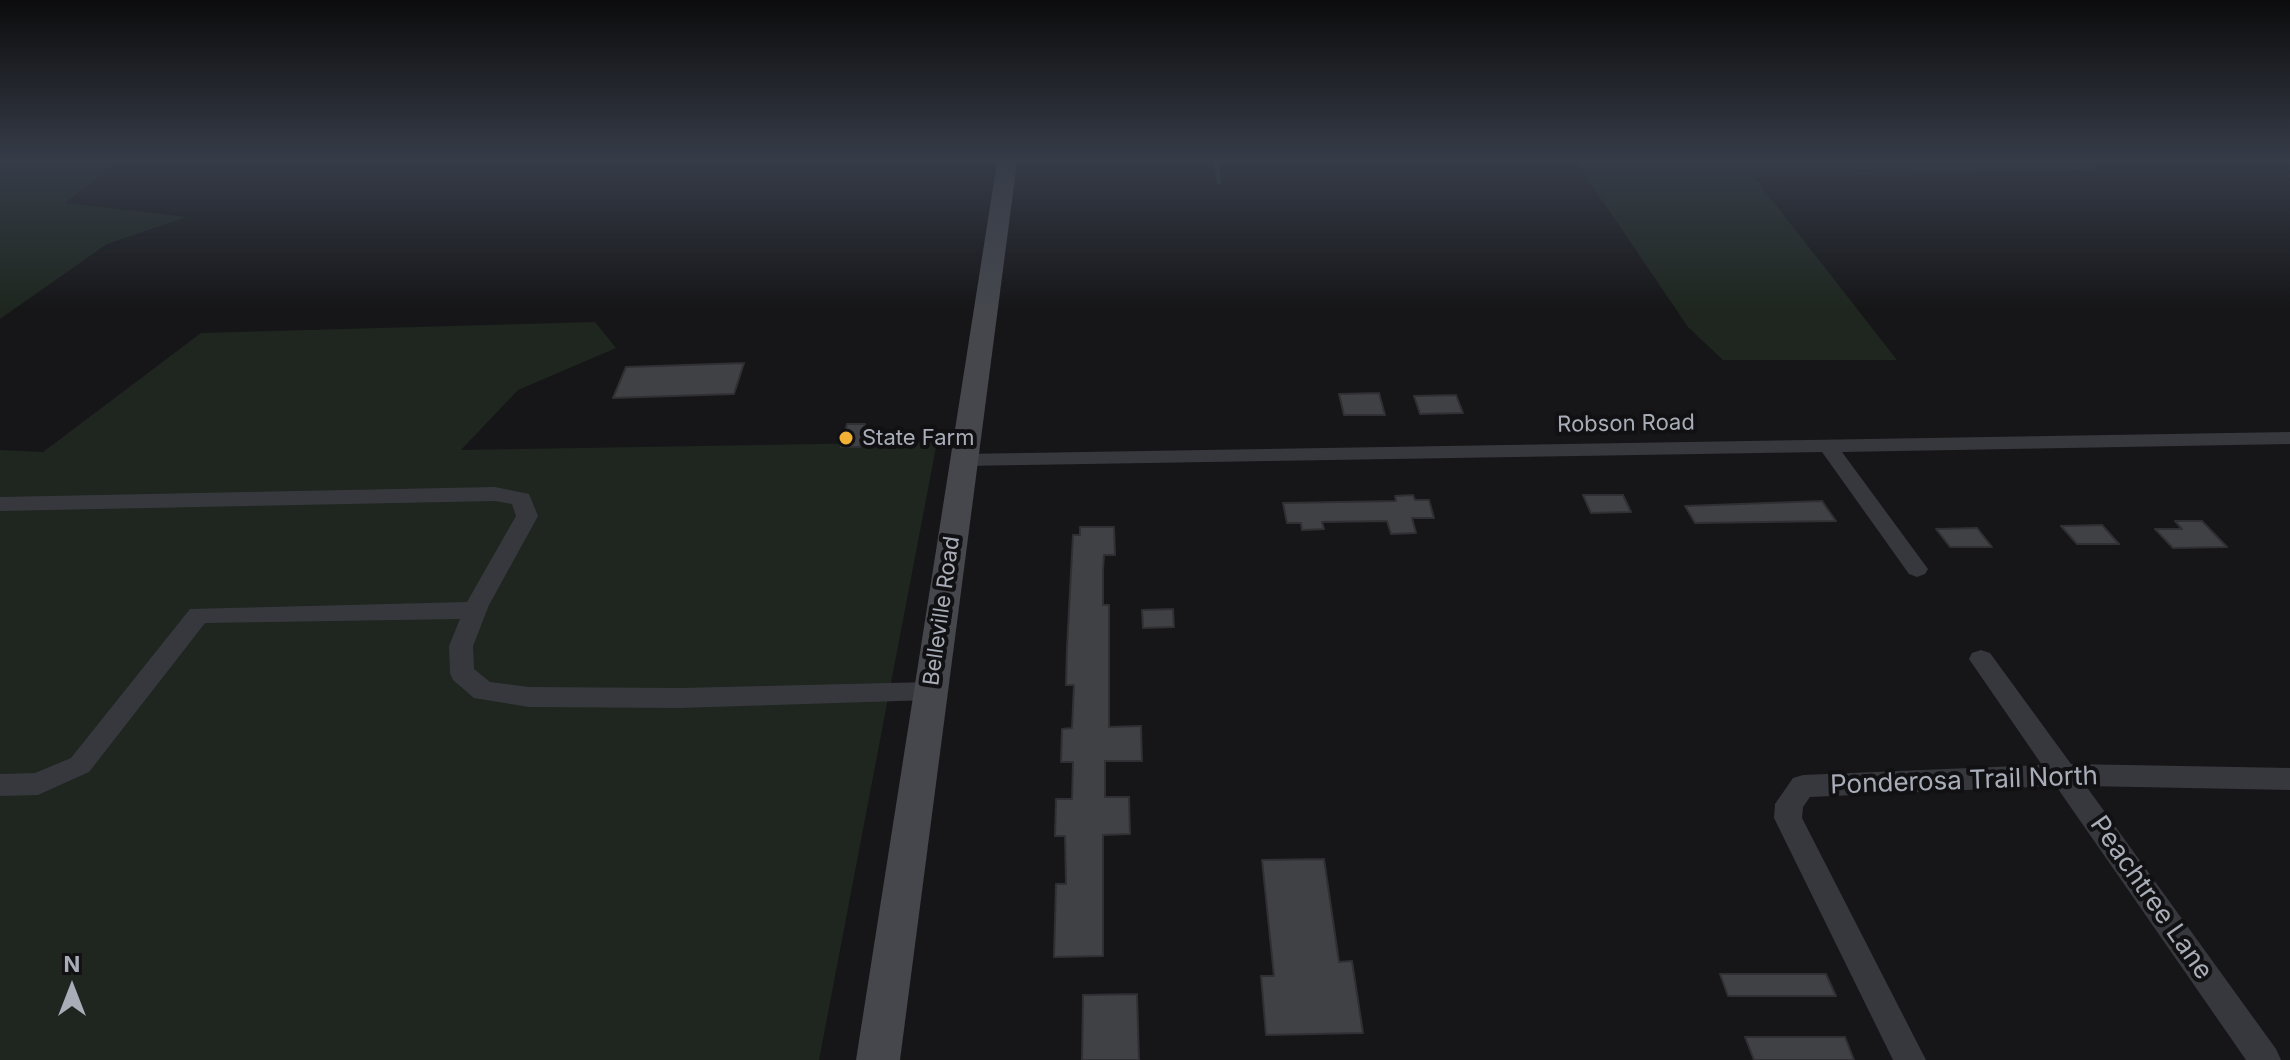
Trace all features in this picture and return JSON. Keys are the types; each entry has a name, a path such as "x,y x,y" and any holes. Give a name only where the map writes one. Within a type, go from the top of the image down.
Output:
{"main road":[{"name":"Belleville Road","path":"878,1060 1000,211"}],"street":[{"name":"Robson Road","path":"963,460 2290,438"},
{"path":"1827,445 1917,569"},
{"path":"0,504 495,494 521,499 527,516 475,610 461,646 462,673 483,691 529,697 681,698 930,691"},
{"path":"0,785 38,784 80,765 198,615 475,610"},
{"name":"Peachtree Lane","path":"1981,659 2265,1060"},
{"name":"Ponderosa Trail North","path":"1910,1060 1788,818 1793,794 1803,786 2065,775 2290,779"}],"shaded area":[{"path":"0,211 139,211 187,217 107,244 0,319"},
{"path":"1610,211 1781,211 1897,360 1723,360 1688,327"},
{"path":"595,322 616,348 518,390 461,450 937,442 819,1060 0,1060 0,450 43,452 201,333"}],"building":[{"path":"744,363 734,394 613,398 626,367"},
{"path":"1379,393 1385,415 1344,415 1339,394"},
{"path":"1456,395 1463,413 1420,414 1414,396"},
{"path":"847,424 865,424 860,447 841,447"},
{"path":"1413,495 1415,500 1429,500 1434,518 1412,518 1416,533 1391,534 1387,521 1322,522 1324,529 1302,530 1301,523 1287,523 1283,503 1396,501 1395,496"},
{"path":"1583,495 1623,495 1631,512 1591,513"},
{"path":"1822,501 1836,521 1695,523 1685,506"},
{"path":"2175,521 2202,521 2227,547 2173,548 2155,529 2182,529"},
{"path":"2102,525 2119,544 2077,544 2061,526"},
{"path":"1080,527 1114,527 1115,555 1104,555 1103,569 1103,605 1109,605 1109,727 1141,726 1142,761 1105,761 1105,797 1129,797 1130,834 1103,835 1103,956 1054,957 1056,884 1066,884 1065,836 1055,836 1056,799 1072,799 1073,762 1061,762 1062,729 1072,728 1074,685 1066,685 1067,648 1073,535 1080,535"},
{"path":"1977,528 1992,547 1950,547 1936,529"},
{"path":"1173,609 1174,627 1143,628 1142,610"},
{"path":"1324,859 1339,962 1352,961 1363,1033 1266,1035 1261,976 1274,976 1262,860"},
{"path":"1720,974 1826,974 1836,996 1728,996"},
{"path":"1137,994 1139,1060 1082,1060 1083,995"},
{"path":"1745,1037 1845,1037 1854,1060 1754,1060"}],"place":[{"name":"State Farm","path":"846,438"}]}
